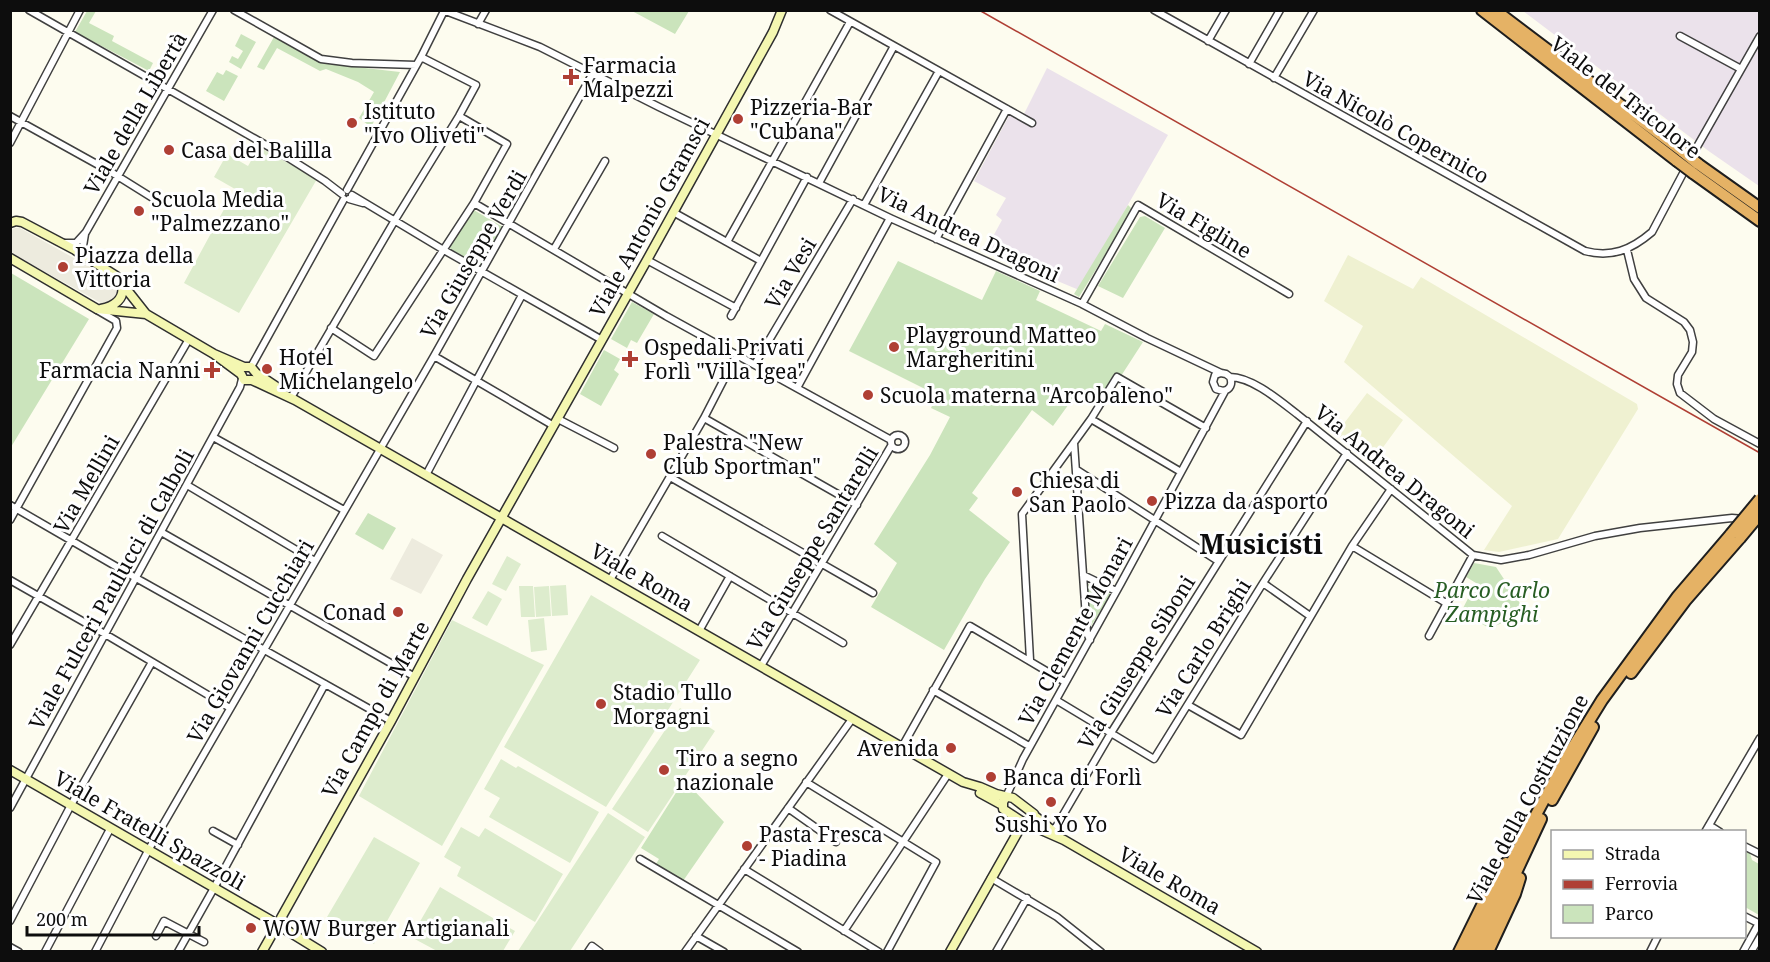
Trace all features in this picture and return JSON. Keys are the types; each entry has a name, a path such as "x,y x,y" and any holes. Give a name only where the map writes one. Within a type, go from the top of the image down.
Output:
{"highway":[{"name":"Viale del Tricolore","path":"1487,11 1680,157 1755,207 1760,222"},
{"name":"Viale della Costituzione","path":"1468,951 1526,843 1605,706 1736,536 1760,499"},
{"name":"Viale della Costituzione","path":"1736,536 1760,514"},
{"name":"Viale della Costituzione","path":"1479,951 1526,843"},
{"path":"1459,951 1497,875 1526,843"},
{"path":"1488,951 1515,894 1526,843"}],"main road":[{"name":"Viale Antonio Gramsci","path":"773,32 782,10"},
{"name":"Viale Antonio Gramsci","path":"501,518 787,10"},
{"name":"Viale Roma","path":"14,220 62,243 116,276 146,314 247,376 294,398 426,476 948,774 1021,805 1033,812 1064,840"},
{"path":"10,258 97,309 146,314"},
{"path":"97,309 108,307 119,301 123,291 121,281"},
{"name":"Via Campo di Marte","path":"262,951 501,518"},
{"name":"Viale Fratelli Spazzoli","path":"10,770 322,951"},
{"name":"Viale Roma","path":"1007,800 1004,809 1023,824 1064,840 1257,951"},
{"path":"950,951 1023,824 1033,822 1035,816"}],"street":[{"path":"29,10 602,340"},
{"path":"10,143 80,10"},
{"name":"Viale della Libertà","path":"86,257 83,246 86,232 213,10"},
{"path":"234,10 321,59 352,63 416,65"},
{"path":"478,24 486,10"},
{"path":"830,10 1032,123"},
{"name":"Via Nicolò Copernico","path":"1155,10 1585,251 1596,254 1627,250 1640,243 1652,232 1741,69"},
{"path":"1168,19 1173,10"},
{"path":"1208,41 1226,10"},
{"path":"1249,64 1280,10"},
{"path":"1274,78 1314,10"},
{"name":"Viale Fulceri Paulucci di Calboli","path":"10,808 357,176 443,11"},
{"name":"Via Andrea Dragoni","path":"443,11 540,47 890,218 1082,304 1221,373"},
{"path":"727,242 849,22"},
{"path":"1680,36 1741,69 1759,39"},
{"path":"819,183 894,46"},
{"path":"294,398 331,328 476,85 421,57"},
{"path":"864,205 939,71"},
{"name":"Via Giuseppe Verdi","path":"380,449 510,224 593,73"},
{"path":"936,239 1007,109"},
{"path":"10,116 118,176 159,202"},
{"path":"331,328 374,356 474,202 507,144 459,116"},
{"path":"554,249 605,161"},
{"path":"731,316 807,177"},
{"name":"Via Vesi","path":"755,364 853,199"},
{"path":"474,202 666,316 798,388 890,218"},
{"name":"Via Figline","path":"1082,304 1138,205 1289,294"},
{"path":"673,212 761,261"},
{"path":"62,243 76,243 86,232"},
{"path":"1627,250 1634,279 1647,298 1684,322 1690,330 1694,342 1692,352 1678,375 1677,384 1680,393 1714,419 1760,444"},
{"path":"647,260 736,308"},
{"path":"426,476 522,295"},
{"path":"10,520 13,507 117,328 116,321 97,309"},
{"name":"Via Mellini","path":"10,645 189,339"},
{"path":"610,580 704,418 737,354"},
{"path":"434,356 556,423 614,448"},
{"path":"1207,366 1214,377 1213,382 1219,402"},
{"path":"1214,377 1221,373 1230,377 1231,384 1225,391 1216,389"},
{"path":"1030,660 1022,514 1091,419 1117,377 1206,428"},
{"name":"Via Andrea Dragoni","path":"1230,377 1238,377 1270,394 1307,421 1473,555 1501,560 1529,555 1595,536 1640,528 1732,518 1760,521"},
{"name":"Via Giuseppe Santarelli","path":"761,666 857,505 891,443 798,388"},
{"name":"Via Clemente Monari","path":"1007,800 1012,782 1029,746 1090,640 1225,391"},
{"path":"704,418 857,505"},
{"path":"1091,419 1181,472"},
{"name":"Via Giuseppe Siboni","path":"1052,830 1056,827 1111,732 1307,421"},
{"path":"213,436 345,510"},
{"path":"1074,443 1087,633 1090,640"},
{"name":"Via Giovanni Cucchiari","path":"95,951 149,849 380,449"},
{"name":"Via Carlo Brighi","path":"1111,732 1154,759 1347,453"},
{"path":"1077,470 1218,561"},
{"path":"670,477 873,592"},
{"path":"187,485 315,561"},
{"path":"1188,705 1241,735 1352,546 1391,489"},
{"path":"13,507 391,721"},
{"path":"161,532 415,676"},
{"path":"662,536 843,643"},
{"path":"1352,546 1446,603"},
{"path":"1429,636 1473,555"},
{"path":"1083,575 1116,591"},
{"path":"699,630 730,576"},
{"path":"10,580 230,708"},
{"path":"1263,583 1310,616"},
{"path":"902,747 970,626 1065,682"},
{"path":"10,921 71,805 152,662"},
{"path":"178,951 325,684"},
{"path":"933,690 1029,746"},
{"path":"1056,700 1111,732"},
{"path":"685,951 852,719"},
{"path":"1707,828 1760,738"},
{"path":"844,931 948,774"},
{"path":"806,782 936,862 887,951"},
{"path":"788,808 836,842"},
{"path":"45,951 110,829"},
{"path":"213,831 238,845"},
{"path":"1746,847 1760,854"},
{"path":"640,859 798,951"},
{"path":"744,869 879,951"},
{"path":"991,878 1057,917 1101,951"},
{"path":"996,951 1027,898"},
{"path":"156,936 164,921 204,942"},
{"path":"1743,951 1759,923"},
{"path":"696,936 724,951"},
{"path":"1752,951 1760,937"},
{"path":"588,951 592,946 600,951"},
{"path":"10,947 19,951"}],"shaded area":[{"path":"1523,11 1759,11 1759,186 1710,152"},
{"path":"1047,68 1168,135 1079,290 985,251 1002,220 996,215 1006,198 974,181 1010,114 1021,120"},
{"name":"Piazza della Vittoria","path":"20,228 115,281 119,295 109,304 101,303 11,253 11,230"},
{"path":"412,538 443,555 421,594 390,579"}],"green space":[{"path":"87,11 96,11 89,23 114,36 112,41 153,63 149,71 75,32"},
{"path":"632,11 689,11 675,34"},
{"path":"241,34 256,42 241,69 229,62 232,56 238,59 243,51 235,46"},
{"path":"274,37 321,63 400,72 371,127 359,118 374,92 358,82 326,69 320,71 277,48 264,70 257,67"},
{"path":"226,70 238,76 224,101 206,91 217,72 223,75"},
{"path":"259,147 317,179 239,313 184,283 235,189 214,177 227,154 248,166"},
{"path":"1128,205 1132,211 1079,297 1074,294"},
{"path":"472,209 503,227 480,266 449,248"},
{"path":"1145,216 1165,228 1123,298 1098,286 1140,217"},
{"path":"1348,255 1413,289 1421,277 1637,404 1638,409 1558,539 1499,552 1484,550 1512,506 1344,362 1363,326 1324,301"},
{"path":"898,261 982,300 996,271 1040,291 1036,300 1040,302 1101,331 1105,324 1143,342 1121,376 1115,374 1097,402 1079,390 1053,426 1032,410 972,493 978,498 969,510 1010,542 985,579 944,650 871,607 897,563 874,544 930,455 950,417 931,408 937,395 849,351"},
{"path":"11,273 89,319 11,447"},
{"path":"632,302 654,314 637,343 631,340 627,348 611,339"},
{"path":"604,350 620,359 614,370 619,374 601,406 580,394"},
{"path":"1367,393 1403,420 1373,461 1336,434"},
{"path":"368,513 396,528 383,550 355,534"},
{"path":"507,556 521,564 506,591 492,584"},
{"name":"Parco Carlo Zampighi","path":"1474,563 1496,567 1527,614 1489,628 1461,612 1476,583 1466,577"},
{"path":"1086,583 1111,594 1091,626"},
{"path":"566,585 568,615 552,616 550,586"},
{"path":"519,586 533,586 535,617 521,617"},
{"path":"549,586 551,616 536,617 534,587"},
{"path":"488,591 502,599 487,626 472,618"},
{"name":"Stadio Tullo Morgagni","path":"591,595 700,660 606,807 504,747"},
{"path":"544,618 547,650 531,652 528,620"},
{"path":"452,620 544,665 442,846 359,796"},
{"name":"Tiro a segno nazionale","path":"680,708 715,731 648,832 612,809"},
{"path":"501,759 516,768 518,766 599,812 570,863 489,817 500,798 484,789"},
{"path":"684,780 724,822 683,881 656,864 659,859 641,848"},
{"path":"608,813 645,837 570,951 518,951"},
{"path":"461,827 479,837 485,828 563,874 535,922 457,876 461,867 444,857"},
{"path":"374,837 420,863 374,944 327,917"},
{"path":"1746,851 1750,853 1752,860 1759,864 1759,915 1746,908"},
{"path":"440,887 515,931 503,951 437,951 411,937"}],"railway":[{"path":"979,10 1760,453"}],"place":[{"name":"Farmacia Malpezzi","path":"571,77"},
{"name":"Pizzeria-Bar \"Cubana\"","path":"738,119"},
{"name":"Istituto \"Ivo Oliveti\"","path":"352,123"},
{"name":"Casa del Balilla","path":"169,150"},
{"name":"Scuola Media \"Palmezzano\"","path":"139,211"},
{"name":"Piazza della Vittoria","path":"63,267"},
{"name":"Playground Matteo Margheritini","path":"894,347"},
{"name":"Ospedali Privati Forlì \"Villa Igea\"","path":"630,359"},
{"name":"Hotel Michelangelo","path":"267,369"},
{"name":"Farmacia Nanni","path":"212,370"},
{"name":"Scuola materna \"Arcobaleno\"","path":"868,395"},
{"name":"Palestra \"New Club Sportman\"","path":"651,454"},
{"name":"Chiesa di San Paolo","path":"1017,492"},
{"name":"Pizza da asporto","path":"1152,501"},
{"name":"Conad","path":"398,612"},
{"name":"Stadio Tullo Morgagni","path":"601,704"},
{"name":"Avenida","path":"951,748"},
{"name":"Tiro a segno nazionale","path":"664,770"},
{"name":"Banca di Forlì","path":"991,777"},
{"name":"Sushi Yo Yo","path":"1051,802"},
{"name":"Pasta Fresca - Piadina","path":"747,846"},
{"name":"WOW Burger Artigianali","path":"251,928"}],"district":[{"name":"Musicisti","path":"1261,543"}]}
